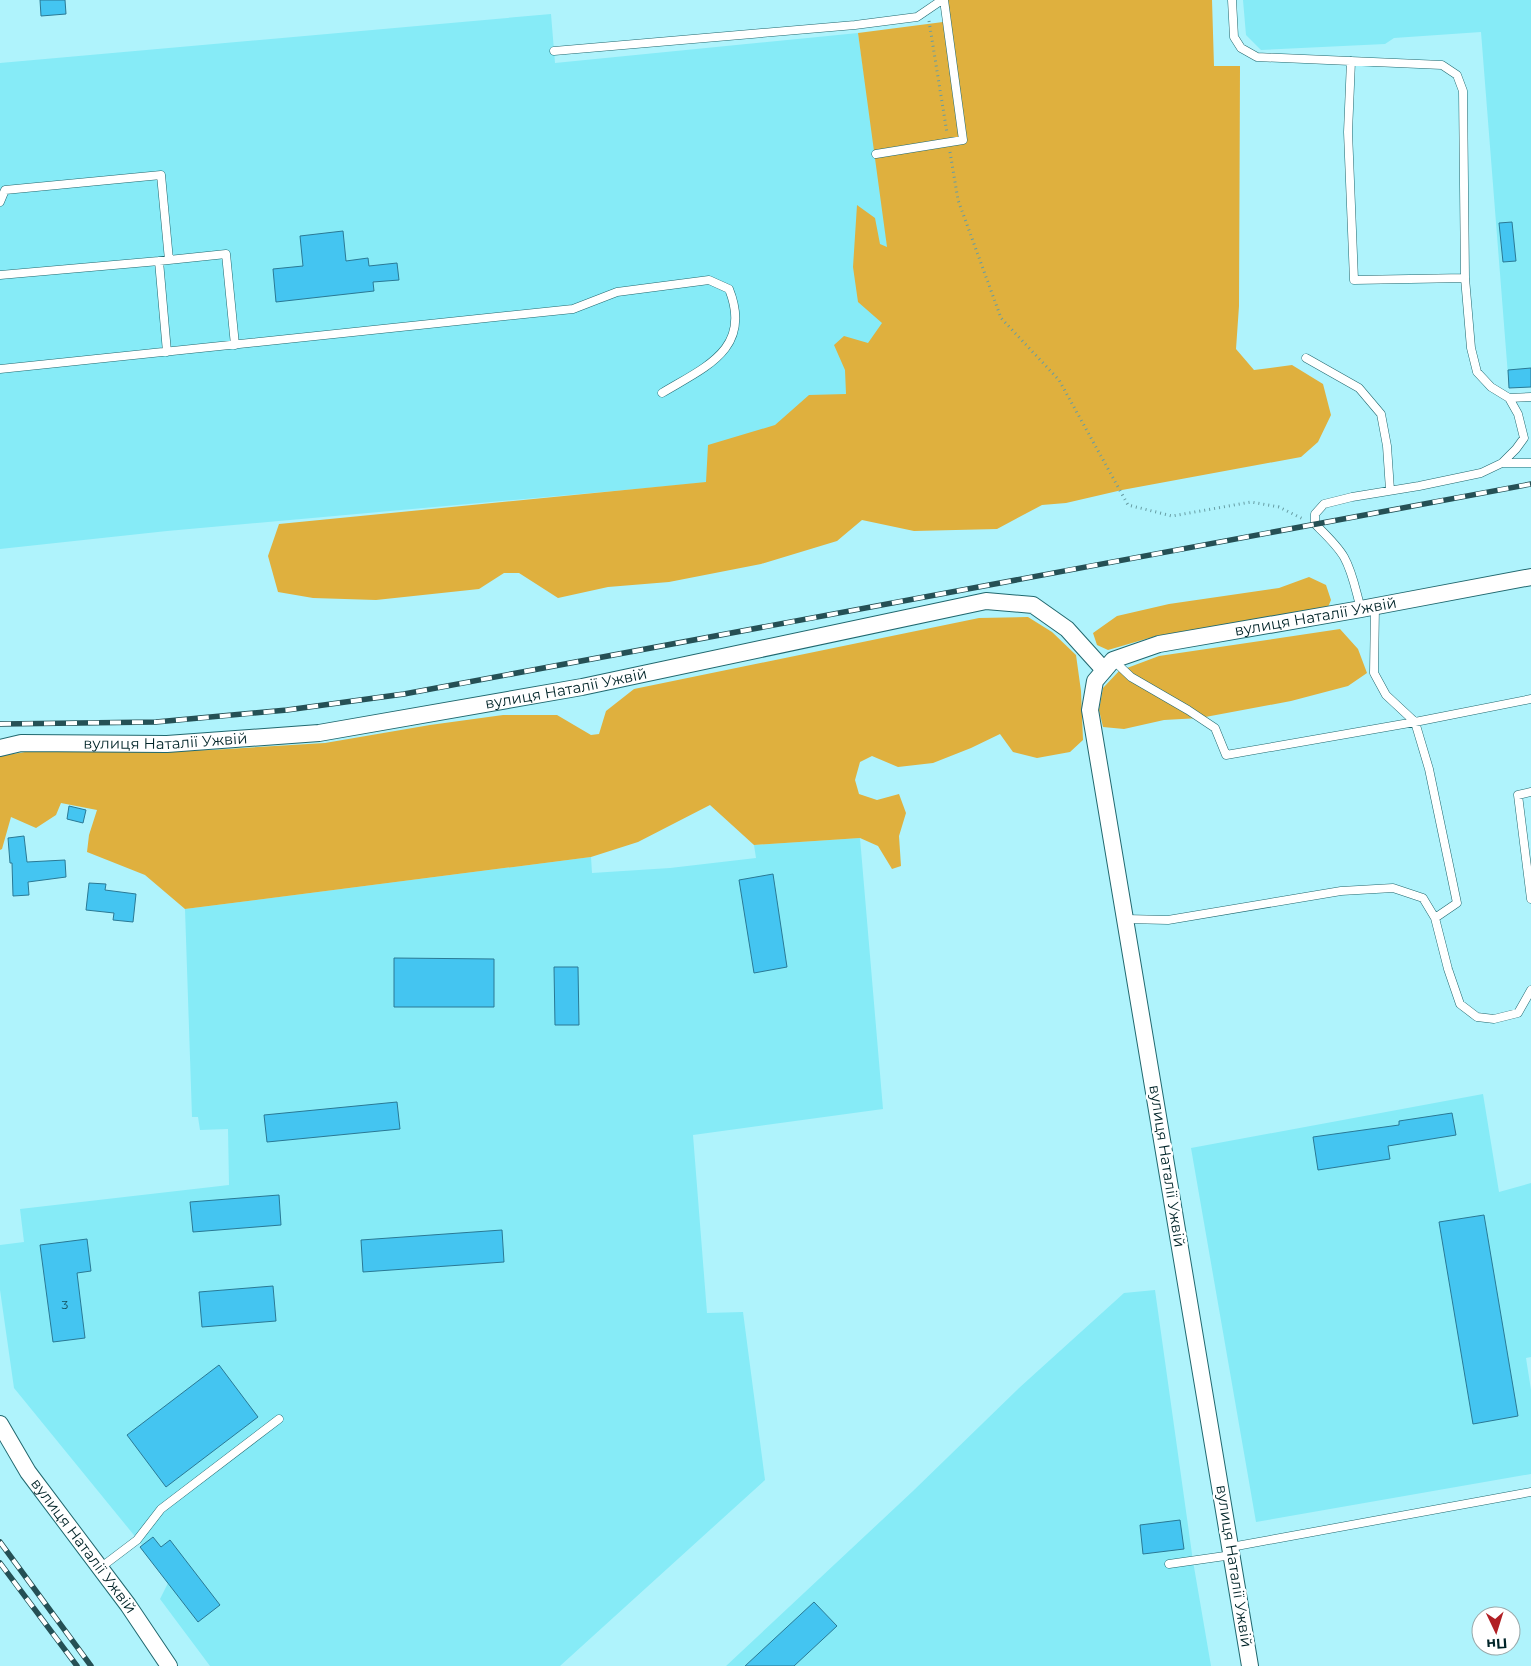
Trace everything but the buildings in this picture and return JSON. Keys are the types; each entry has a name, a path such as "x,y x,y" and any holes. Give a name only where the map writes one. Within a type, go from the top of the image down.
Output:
{"street":[{"name":"вулиця Наталії Ужвій","path":"1250,1666 1090,710 1094,681 1108,665 1159,644 1368,608 1531,577"},
{"name":"вулиця Наталії Ужвій","path":"0,748 21,743 167,744 319,733 582,687 986,601 1033,605 1067,629 1108,665"},
{"name":"вулиця Наталії Ужвій","path":"0,1424 28,1472 128,1605 170,1666"}],"lane":[{"path":"554,51 917,18 943,0 963,140 876,154"},
{"path":"1232,0 1234,37 1241,48 1257,57 1442,64 1457,75 1463,91 1465,278 1470,348 1477,372 1491,386 1509,398 1528,436 1502,463 1481,473 1352,497 1324,504 1315,514 1315,524 1344,557 1368,608 1374,673 1386,695 1415,722 1429,769 1457,903 1435,918"},
{"path":"1351,61 1348,132 1354,280 1465,278"},
{"path":"0,202 5,190 161,176 169,260"},
{"path":"0,276 226,254 234,345"},
{"path":"159,260 167,352"},
{"path":"0,369 573,309 618,292 709,280 729,289 736,306 734,333 717,359 662,393"},
{"path":"1306,358 1359,388 1381,414 1387,446 1390,490"},
{"path":"1509,398 1531,397"},
{"path":"1502,463 1531,463"},
{"path":"1108,665 1132,677 1215,728 1226,755 1415,722 1531,699"},
{"path":"1531,792 1518,795 1531,899"},
{"path":"1126,919 1168,920 1341,891 1393,888 1422,898 1435,918 1448,969 1460,1004 1476,1017 1494,1019 1518,1013 1531,990"},
{"path":"100,1568 137,1540 161,1509 279,1419"},
{"path":"1169,1564 1531,1492"}],"path":[{"path":"928,10 958,200 1001,318 1059,380 1128,505 1172,516 1251,502 1279,507 1315,524"}],"shaded area":[{"path":"941,0 1212,0 1214,66 1240,66 1239,306 1236,349 1254,370 1292,365 1323,384 1331,415 1318,442 1301,457 1122,490 1066,503 1042,505 997,529 914,531 862,520 837,541 761,564 669,582 608,587 558,598 519,573 504,573 479,589 376,600 313,598 278,592 268,556 279,524 706,482 708,445 775,425 809,395 846,394 845,370 834,345 844,336 868,343 882,323 858,302 853,267 857,205 875,218 880,244 887,247 858,33 943,22"},
{"path":"1243,0 1531,0 1531,387 1509,388 1481,32 1394,38 1385,44 1261,50 1246,35"},
{"path":"551,14 555,63 858,33 878,170 914,464 167,531 0,549 0,63"},
{"path":"1309,577 1326,585 1331,600 1328,607 1156,636 1108,650 1097,645 1093,633 1117,616 1169,604 1279,588"},
{"path":"1028,617 1052,632 1076,655 1081,691 1083,740 1070,752 1037,758 1013,752 1000,734 933,763 898,767 872,756 860,762 855,780 859,794 877,800 899,794 906,813 899,836 901,866 892,869 878,846 860,838 754,845 710,805 638,842 591,857 185,909 145,875 87,852 89,835 97,810 61,803 56,815 36,828 11,817 2,849 0,850 0,756 25,752 211,750 325,743 503,715 557,715 591,735 599,734 606,711 634,689 979,618"},
{"path":"1340,629 1358,649 1367,673 1348,686 1291,701 1200,718 1164,720 1124,729 1103,727 1099,710 1103,688 1119,671 1159,656"},
{"path":"860,838 883,1109 693,1135 707,1313 743,1312 765,1480 560,1666 210,1666 160,1599 168,1583 140,1547 142,1545 14,1388 0,1290 0,1245 24,1242 20,1209 229,1185 228,1129 200,1130 198,1117 192,1117 185,909 591,857 592,873 670,868 756,858 754,845"},
{"path":"1483,1094 1499,1192 1531,1183 1531,1357 1526,1358 1531,1390 1531,1474 1256,1522 1191,1148"},
{"path":"1155,1290 1193,1561 1211,1666 726,1666 913,1491 1019,1388 1124,1293"}],"railway":[{"path":"0,724 156,722 287,710 404,694 1531,484"},
{"path":"0,1542 91,1666"},
{"path":"0,1563 77,1666"}]}
